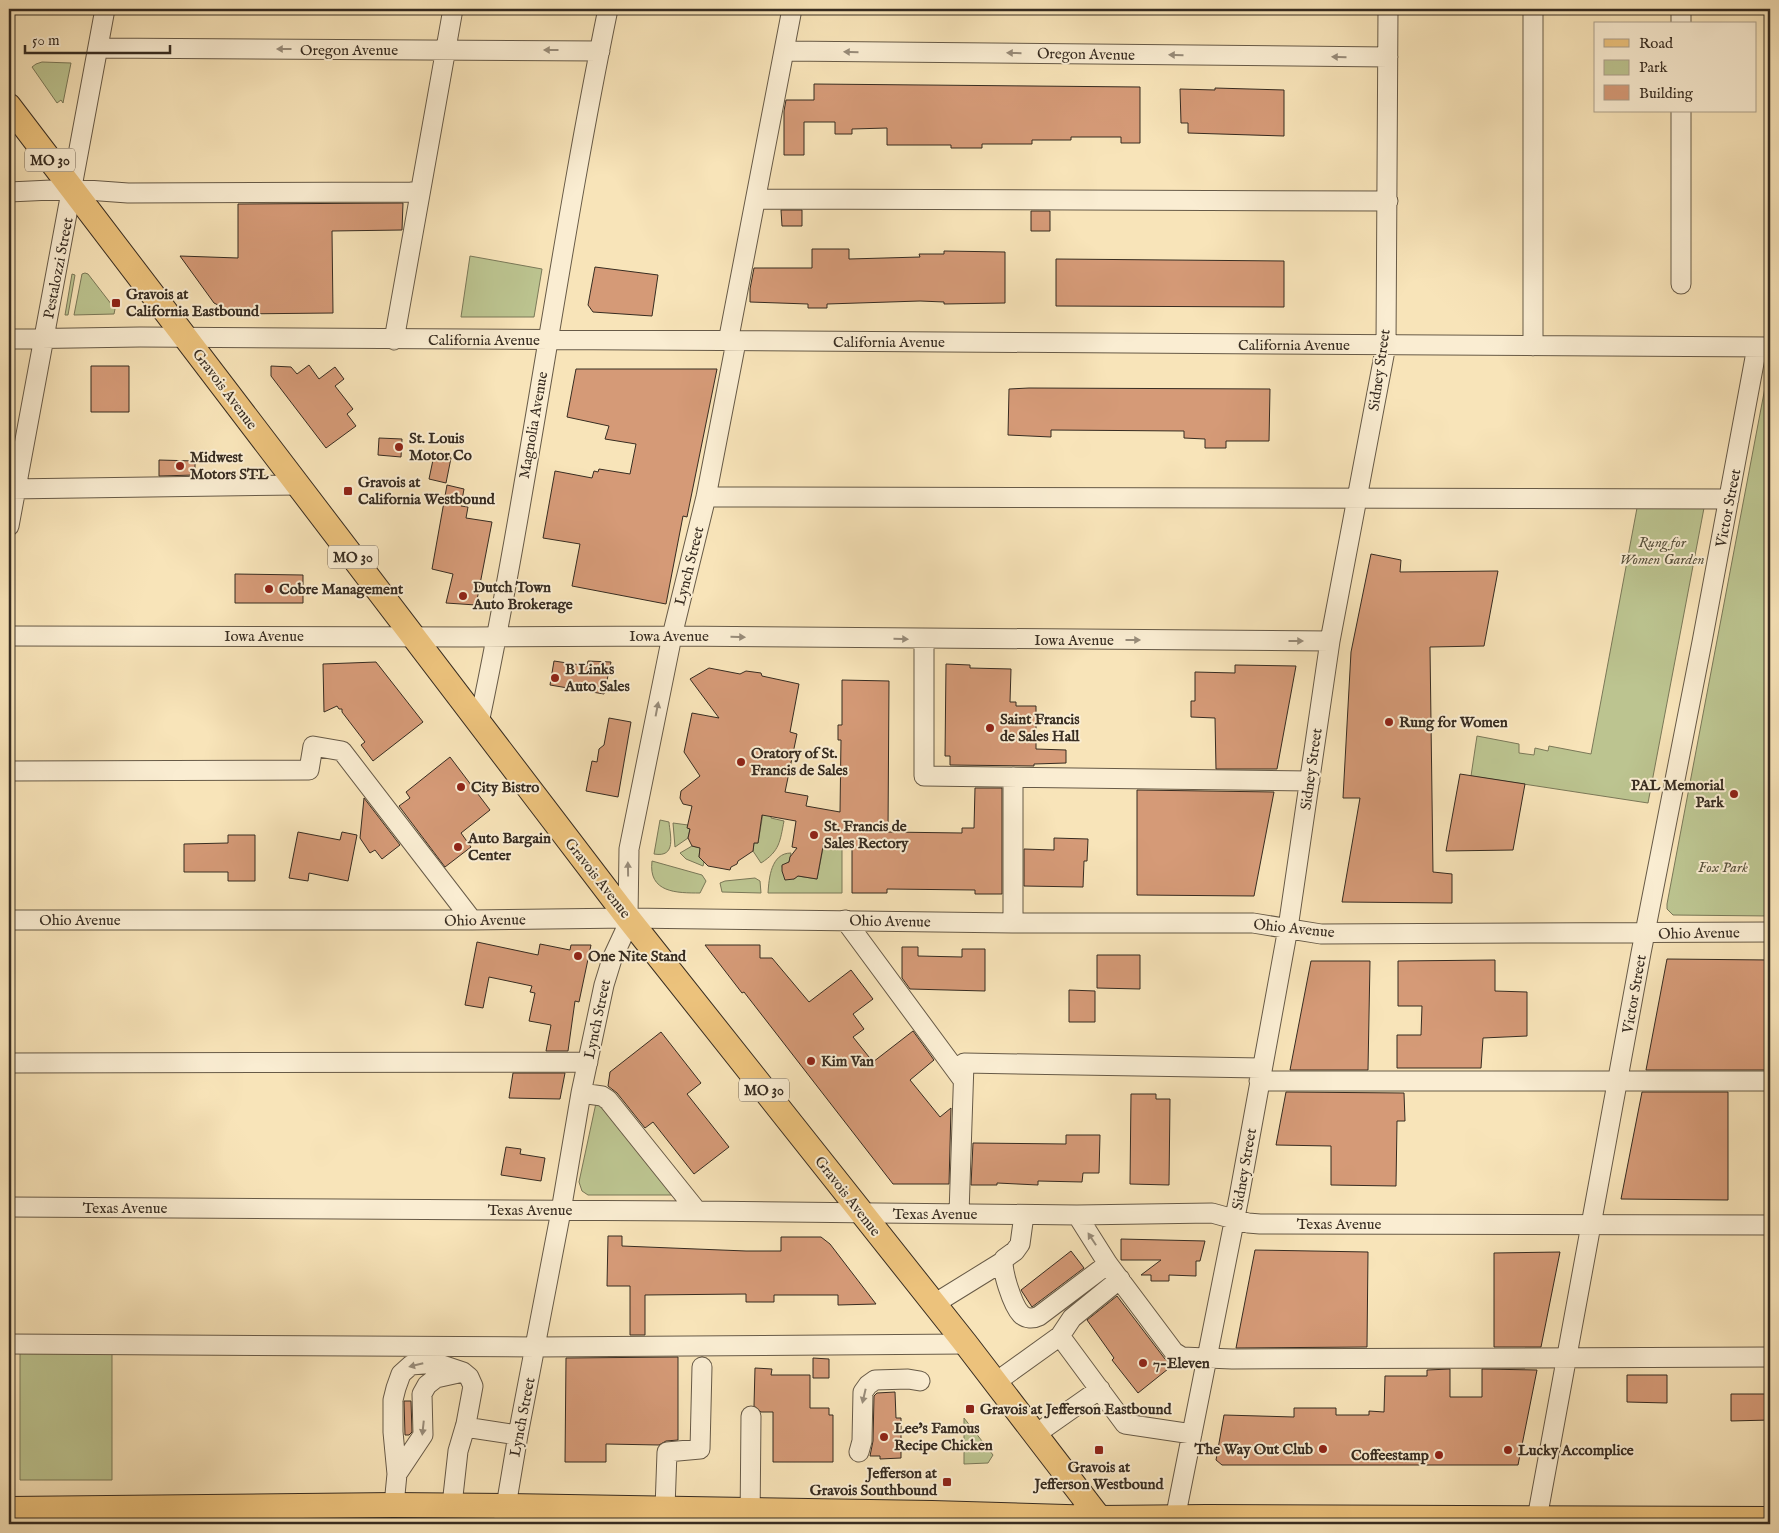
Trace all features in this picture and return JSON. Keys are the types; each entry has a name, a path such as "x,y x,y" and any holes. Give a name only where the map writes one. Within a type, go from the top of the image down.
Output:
{"main road":[{"name":"Gravois Avenue","path":"9,106 628,918 996,1382 1102,1521"},
{"path":"9,1509 452,1505 505,1515 665,1508 750,1517 1102,1521 1770,1519"}],"street":[{"name":"Pestalozzi Street","path":"9,526 12,489 73,189 105,9"},
{"path":"394,340 444,50 453,9"},
{"name":"Magnolia Avenue","path":"479,723 608,9"},
{"name":"Lynch Street","path":"505,1515 581,1093 604,985 612,959 625,932 628,918 629,849 672,636 706,498 756,199 792,9"},
{"name":"Sidney Street","path":"1175,1520 1235,1219 1288,928 1330,641 1386,345 1388,9"},
{"path":"1533,9 1533,346"},
{"path":"1681,9 1681,22"},
{"name":"Oregon Avenue","path":"98,48 600,51"},
{"name":"Oregon Avenue","path":"784,51 1388,57"},
{"path":"1681,112 1681,284"},
{"path":"9,192 73,189 128,193 412,192 420,190"},
{"path":"756,199 1388,201"},
{"name":"California Avenue","path":"9,338 1764,347"},
{"name":"Victor Street","path":"1536,1521 1645,934 1729,499 1764,347"},
{"path":"12,489 298,485"},
{"path":"706,498 1729,499"},
{"name":"Iowa Avenue","path":"9,636 672,636 1330,641"},
{"path":"924,639 924,776 1310,781"},
{"path":"9,771 309,770 313,746 342,752 472,920"},
{"path":"1013,777 1013,923"},
{"name":"Ohio Avenue","path":"9,920 628,918 1013,923 1253,923 1321,934 1770,932"},
{"path":"845,920 963,1080"},
{"path":"9,1063 588,1062"},
{"path":"960,1214 964,1063 1260,1075 1618,1081 1770,1081"},
{"path":"581,1093 602,1096 608,1100 697,1211"},
{"name":"Texas Avenue","path":"9,1208 697,1211 1077,1215 1212,1213 1260,1224 1770,1225"},
{"path":"934,1304 1002,1262 1006,1256 1015,1251 1020,1244 1024,1214"},
{"path":"1077,1215 1108,1264 1174,1352 1182,1357 1206,1359 1770,1357"},
{"path":"1002,1262 1004,1275 1017,1308 1022,1315 1030,1318 1037,1318 1044,1314 1108,1264"},
{"path":"996,1382 1060,1336 1072,1318 1120,1279"},
{"path":"1060,1336 1125,1424 1192,1434"},
{"path":"9,1344 536,1347 966,1344"},
{"path":"394,1505 397,1474 393,1432 393,1400 401,1374 411,1365 436,1363 463,1372 469,1377 473,1386 465,1427 458,1450 452,1505"},
{"path":"665,1508 666,1452 700,1449 702,1367"},
{"path":"397,1474 423,1435 422,1394 427,1385 436,1378 463,1372"},
{"path":"859,1452 862,1441 862,1392 868,1385 875,1380 908,1379 920,1381"},
{"path":"1036,1434 1100,1390"},
{"path":"750,1517 751,1416"},
{"path":"465,1427 518,1435"}],"green space":[{"path":"42,62 71,63 63,103 61,100 57,103 32,67"},
{"path":"470,256 542,269 534,317 461,317"},
{"path":"72,274 75,275 68,315 65,315"},
{"path":"82,274 88,274 115,309 114,314 74,315"},
{"name":"Fox Park","path":"1770,370 1770,916 1673,915 1667,909 1667,904 1767,377"},
{"name":"Rung for Women Garden","path":"1637,508 1704,508 1648,803 1471,776 1477,736 1519,744 1519,753 1534,755 1535,748 1548,751 1549,746 1591,754"},
{"path":"768,783 776,788 771,818 784,821 776,850 761,863 753,851 754,843 758,843"},
{"path":"660,820 669,822 671,839 666,853 654,854"},
{"path":"673,823 688,825 690,829 688,838 675,847"},
{"path":"824,843 837,846 837,849 842,849 842,893 768,893 772,867 779,857 784,854 791,853 789,862 782,866 784,876 794,879 798,876 817,879"},
{"path":"692,846 700,848 699,857 704,862 703,866 686,859 680,853"},
{"path":"652,861 702,875 706,881 700,893 674,891 659,885 652,872"},
{"path":"755,878 760,881 761,893 722,892 720,883"},
{"path":"596,1103 605,1106 674,1195 588,1195 582,1191 579,1182"},
{"path":"20,1352 112,1352 112,1480 20,1480"},
{"path":"964,1418 993,1455 988,1463 964,1464"}],"building":[{"path":"814,84 1140,87 1140,143 1121,143 1121,137 1071,137 1071,140 1032,140 1032,144 982,144 982,148 951,148 951,145 887,145 887,128 852,129 852,134 835,134 835,122 804,122 804,155 784,155 784,111 786,100 814,100"},
{"path":"1215,88 1284,90 1284,136 1188,133 1188,123 1181,123 1180,89 1215,90"},
{"path":"403,203 402,230 332,231 333,313 236,314 214,303 180,256 238,258 238,204"},
{"path":"781,210 802,210 802,226 782,226"},
{"path":"1031,211 1050,211 1050,231 1031,231"},
{"path":"812,249 849,249 849,259 920,257 919,254 944,254 944,251 1005,252 1005,303 944,304 944,302 920,301 827,304 827,308 808,308 808,304 750,302 750,289 754,268 812,268"},
{"path":"1056,259 1284,261 1284,307 1056,306"},
{"path":"595,267 658,275 652,316 593,312 588,305"},
{"path":"309,365 319,379 335,367 344,379 335,386 353,409 347,414 356,426 326,448 271,376 271,366 291,367 297,374"},
{"path":"91,366 129,366 129,412 91,412"},
{"path":"576,369 717,369 687,517 683,516 666,604 572,586 580,544 543,538 555,471 592,478 594,471 598,472 599,469 630,474 636,444 605,439 609,426 567,417"},
{"path":"1009,389 1270,389 1269,441 1226,441 1226,448 1205,448 1205,439 1184,438 1184,431 1051,430 1051,437 1008,435"},
{"name":"St. Louis Motor Co","path":"379,438 402,439 401,457 378,455"},
{"path":"434,455 451,458 446,483 429,479"},
{"name":"Midwest Motors STL","path":"159,460 195,461 195,475 159,476"},
{"path":"447,485 464,489 461,506 468,507 466,518 492,522 476,605 446,603 453,574 432,569"},
{"name":"Rung for Women","path":"1371,554 1401,560 1400,572 1498,571 1484,646 1430,647 1433,872 1452,874 1452,903 1342,902 1360,798 1343,798 1351,652"},
{"name":"Cobre Management","path":"235,574 303,575 303,603 235,603"},
{"path":"554,661 587,666 588,661 611,662 604,694 550,685"},
{"path":"376,662 423,722 373,761 361,745 365,742 342,712 342,709 339,709 337,706 324,712 323,664"},
{"name":"Saint Francis de Sales Hall","path":"946,664 970,665 970,668 1011,669 1010,702 1016,702 1016,706 1036,706 1036,749 1066,750 1066,763 1034,764 1034,766 950,765 950,756 945,756"},
{"path":"1235,665 1296,666 1277,769 1216,769 1215,718 1191,717 1191,701 1195,701 1195,672 1235,673"},
{"path":"709,668 740,674 746,671 761,673 762,676 799,684 790,732 797,734 785,792 808,796 806,806 840,812 841,740 838,740 838,725 842,725 842,680 889,681 888,832 962,833 962,828 974,828 975,788 1002,788 1002,894 975,894 975,890 887,889 887,893 852,893 852,846 824,841 817,879 798,876 794,879 785,880 782,865 789,862 790,857 797,848 792,847 796,821 762,815 758,843 754,843 753,851 738,861 730,870 708,866 699,857 700,848 692,846 688,838 690,829 687,828 692,806 683,804 680,798 681,791 700,776 684,752 692,713 719,718 690,679"},
{"path":"609,718 631,722 618,797 586,791 592,761 597,762 599,749 604,745"},
{"path":"450,757 490,810 461,833 471,847 445,867 399,806 410,798 406,792"},
{"path":"1460,774 1525,784 1513,850 1446,851"},
{"path":"1137,790 1274,792 1254,896 1137,895"},
{"path":"364,798 400,845 382,859 375,850 370,853 360,838"},
{"path":"298,832 340,840 342,832 357,835 348,881 309,873 308,881 289,878"},
{"path":"228,835 255,835 255,881 228,881 228,872 184,872 184,844 228,843"},
{"path":"1054,838 1088,839 1087,861 1084,861 1083,887 1024,886 1024,849 1054,850"},
{"path":"477,942 538,955 540,944 570,950 571,945 591,945 579,1002 575,1001 568,1051 546,1051 551,1025 529,1021 535,993 530,992 532,986 489,977 483,1008 465,1005"},
{"path":"705,945 760,945 760,958 772,958 809,1002 851,970 873,999 853,1014 864,1029 853,1037 873,1062 913,1031 934,1060 910,1080 940,1117 951,1108 949,1184 893,1184 744,992 742,993"},
{"path":"902,947 918,947 918,956 962,957 962,949 985,949 985,991 910,989 902,978"},
{"path":"1097,955 1140,955 1140,989 1097,988"},
{"path":"1667,959 1770,960 1770,1070 1646,1070"},
{"path":"1495,960 1495,991 1527,992 1527,1036 1483,1038 1481,1068 1397,1068 1397,1035 1421,1035 1422,1006 1398,1006 1398,961"},
{"path":"1311,961 1370,961 1368,1070 1290,1070"},
{"path":"1069,990 1095,991 1095,1022 1069,1022"},
{"path":"661,1032 701,1083 687,1094 729,1147 694,1174 653,1122 645,1128 617,1093 608,1086 610,1072"},
{"path":"513,1073 565,1073 560,1099 509,1098"},
{"path":"1286,1092 1404,1093 1405,1121 1397,1121 1396,1186 1331,1185 1331,1146 1276,1145"},
{"path":"1642,1092 1728,1092 1728,1200 1621,1199"},
{"path":"1131,1094 1156,1094 1156,1099 1170,1099 1169,1185 1130,1184"},
{"path":"1066,1135 1100,1135 1099,1173 1083,1173 1082,1182 1038,1181 1038,1185 997,1183 997,1185 971,1185 973,1143 1066,1144"},
{"path":"506,1147 521,1149 520,1154 545,1158 541,1181 501,1175"},
{"path":"608,1236 622,1236 622,1246 746,1251 781,1251 781,1237 821,1237 830,1244 876,1304 838,1305 838,1295 774,1295 774,1302 746,1302 746,1294 645,1295 645,1335 630,1335 630,1286 607,1286"},
{"path":"1121,1239 1205,1241 1200,1261 1196,1261 1196,1276 1169,1275 1169,1281 1151,1281 1151,1275 1141,1275 1161,1260 1121,1260"},
{"path":"1255,1250 1368,1252 1367,1347 1236,1348"},
{"path":"1071,1251 1084,1268 1032,1307 1021,1290"},
{"path":"1560,1252 1541,1347 1494,1347 1494,1253"},
{"path":"1117,1296 1165,1359 1173,1365 1138,1393 1112,1360 1114,1358 1087,1320"},
{"path":"678,1357 678,1440 666,1441 659,1445 606,1444 606,1462 565,1462 566,1358"},
{"path":"813,1358 829,1359 829,1378 813,1378"},
{"path":"755,1368 772,1369 771,1375 810,1375 810,1408 829,1408 829,1415 833,1415 833,1462 773,1462 773,1412 761,1412 754,1406"},
{"path":"1450,1369 1450,1397 1482,1397 1482,1369 1537,1370 1518,1465 1222,1465 1216,1460 1224,1415 1294,1417 1294,1408 1336,1408 1336,1415 1369,1415 1369,1411 1384,1412 1385,1376 1427,1376 1427,1370"},
{"path":"1627,1375 1667,1375 1667,1403 1627,1402"},
{"name":"Lee's Famous Recipe Chicken","path":"895,1392 896,1418 901,1418 901,1458 880,1459 880,1456 870,1456 873,1441 874,1396 877,1393"},
{"path":"1731,1394 1770,1394 1770,1420 1731,1421"},
{"path":"404,1401 411,1401 412,1432 409,1435 405,1435"}],"place":[{"name":"Gravois at California Eastbound","path":"116,303"},
{"name":"St. Louis Motor Co","path":"399,447"},
{"name":"Midwest Motors STL","path":"180,466"},
{"name":"Gravois at California Westbound","path":"348,491"},
{"name":"Cobre Management","path":"269,589"},
{"name":"Dutch Town Auto Brokerage","path":"463,596"},
{"name":"B Links Auto Sales","path":"555,678"},
{"name":"Rung for Women","path":"1389,722"},
{"name":"Saint Francis de Sales Hall","path":"990,728"},
{"name":"Oratory of St. Francis de Sales","path":"741,762"},
{"name":"City Bistro","path":"461,787"},
{"name":"PAL Memorial Park","path":"1734,794"},
{"name":"St. Francis de Sales Rectory","path":"814,835"},
{"name":"Auto Bargain Center","path":"458,847"},
{"name":"One Nite Stand","path":"578,956"},
{"name":"Kim Van","path":"811,1061"},
{"name":"7-Eleven","path":"1143,1363"},
{"name":"Gravois at Jefferson Eastbound","path":"970,1409"},
{"name":"Lee's Famous Recipe Chicken","path":"884,1437"},
{"name":"The Way Out Club","path":"1323,1449"},
{"name":"Gravois at Jefferson Westbound","path":"1099,1450"},
{"name":"Lucky Accomplice","path":"1508,1450"},
{"name":"Coffeestamp","path":"1439,1455"},
{"name":"Jefferson at Gravois Southbound","path":"947,1482"}]}
